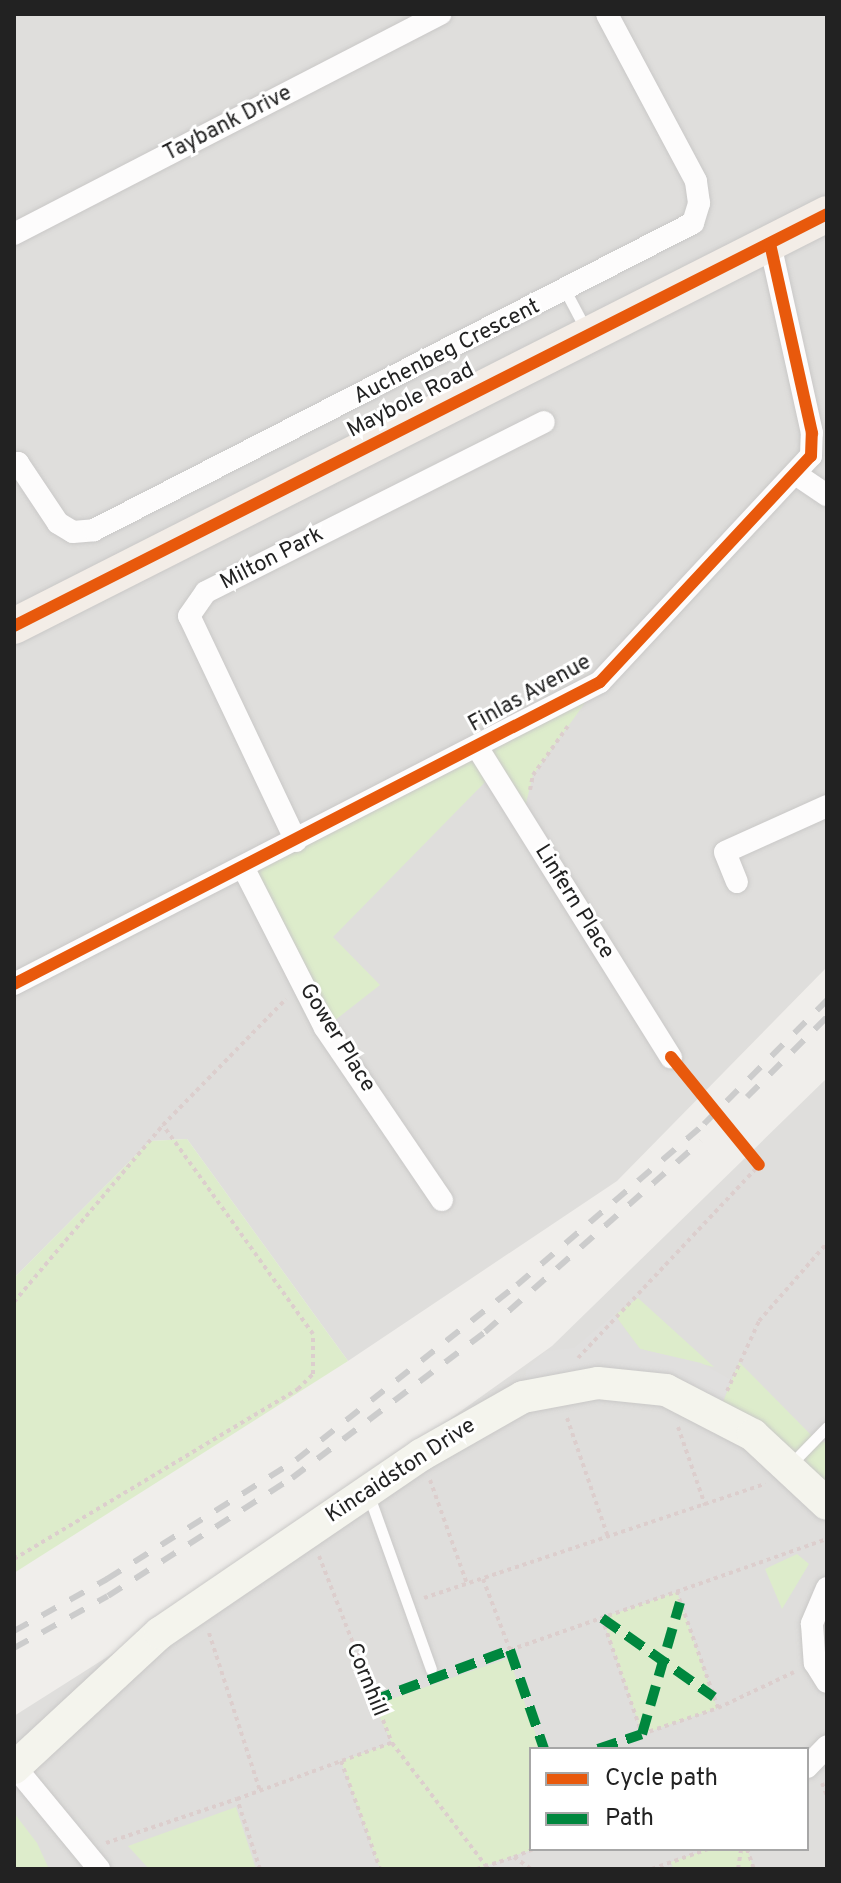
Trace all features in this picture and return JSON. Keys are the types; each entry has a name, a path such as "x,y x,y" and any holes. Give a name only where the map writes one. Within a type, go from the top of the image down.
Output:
{"main road":[{"name":"Maybole Road","path":"14,626 827,214"}],"street":[{"name":"Taybank Drive","path":"14,234 441,14"},
{"name":"Auchenbeg Crescent","path":"14,466 18,463 58,523 73,532 94,530 566,292 693,223 699,203 696,181 607,14"},
{"name":"Finlas Avenue","path":"14,984 244,869 600,682 797,475 811,456 812,433 770,244"},
{"name":"Milton Park","path":"296,841 189,616 206,592 544,422"},
{"path":"797,475 827,495"},
{"name":"Linfern Place","path":"477,747 671,1057"},
{"path":"737,882 725,852 827,806"},
{"name":"Gower Place","path":"244,869 325,1028 442,1200"},
{"name":"Kincaidston Drive","path":"99,1869 14,1768 160,1633 421,1455 494,1410 556,1387 610,1384 666,1390 718,1414 794,1469 827,1504"},
{"path":"821,1673 812,1624 827,1588"},
{"path":"809,1765 827,1746"}],"lane":[{"path":"566,292 587,334"},
{"path":"794,1469 827,1427"},
{"path":"368,1491 431,1669"}],"path":[{"path":"522,819 533,775 600,682"},
{"path":"14,1302 163,1125 302,983"},
{"path":"14,1559 298,1389 313,1374 313,1334 163,1125"},
{"path":"608,1537 556,1387 594,1338 759,1165 749,1153"},
{"path":"718,1414 759,1321 827,1243"},
{"path":"666,1390 705,1505"},
{"path":"421,1455 467,1584"},
{"path":"406,1604 705,1505 794,1469"},
{"path":"483,1579 510,1650 827,1539"},
{"path":"677,1592 718,1708"},
{"path":"200,1606 260,1791"},
{"path":"602,1618 642,1734 718,1708 739,1693 821,1673"},
{"path":"392,1743 486,1866"},
{"path":"341,1761 380,1869"},
{"path":"237,1799 260,1869"},
{"path":"477,1869 529,1851"},
{"path":"652,1869 702,1851"},
{"path":"745,1851 754,1869"},
{"path":"514,1857 531,1869"}],"shaded area":[{"path":"14,14 827,14 827,967 617,1181 348,1361 187,1139 150,1141 14,1278"},
{"path":"827,1078 827,1869 14,1869 14,1716 194,1602 552,1346"},
{"path":"614,1315 640,1349 701,1363 731,1380 718,1414 598,1383 523,1397 526,1370 546,1351 574,1348"}],"green space":[{"path":"600,682 533,775 522,819 493,774 333,937 380,985 325,1028 244,869"},
{"path":"187,1139 348,1361 14,1573 14,1278 150,1141"},
{"path":"638,1298 714,1367 640,1349 615,1315"},
{"path":"739,1362 815,1439 827,1443 827,1504 718,1414"},
{"path":"797,1554 809,1564 782,1609 765,1569"},
{"path":"677,1592 717,1708 642,1734 602,1618"},
{"path":"509,1658 540,1747 529,1747 529,1851 477,1869 380,1869 341,1761 392,1743 374,1705"},
{"path":"236,1807 256,1869 149,1869 128,1846"},
{"path":"14,1813 37,1843 49,1869 14,1869"},
{"path":"702,1851 748,1851 754,1869 673,1869 671,1862"}],"railway":[{"path":"14,1631 107,1579 296,1460 517,1285 704,1124 827,1000"},
{"path":"747,1097 827,1017"},
{"path":"14,1648 108,1596 292,1478 485,1332 701,1141"}],"marked path":[{"path":"604,1747 642,1734 680,1602"},
{"path":"602,1618 714,1697"},
{"path":"372,1701 510,1650 543,1747"}],"cycle path":[{"path":"14,626 827,214"},
{"path":"14,984 600,682 811,456 812,433 770,244"},
{"path":"671,1057 759,1165"}]}
